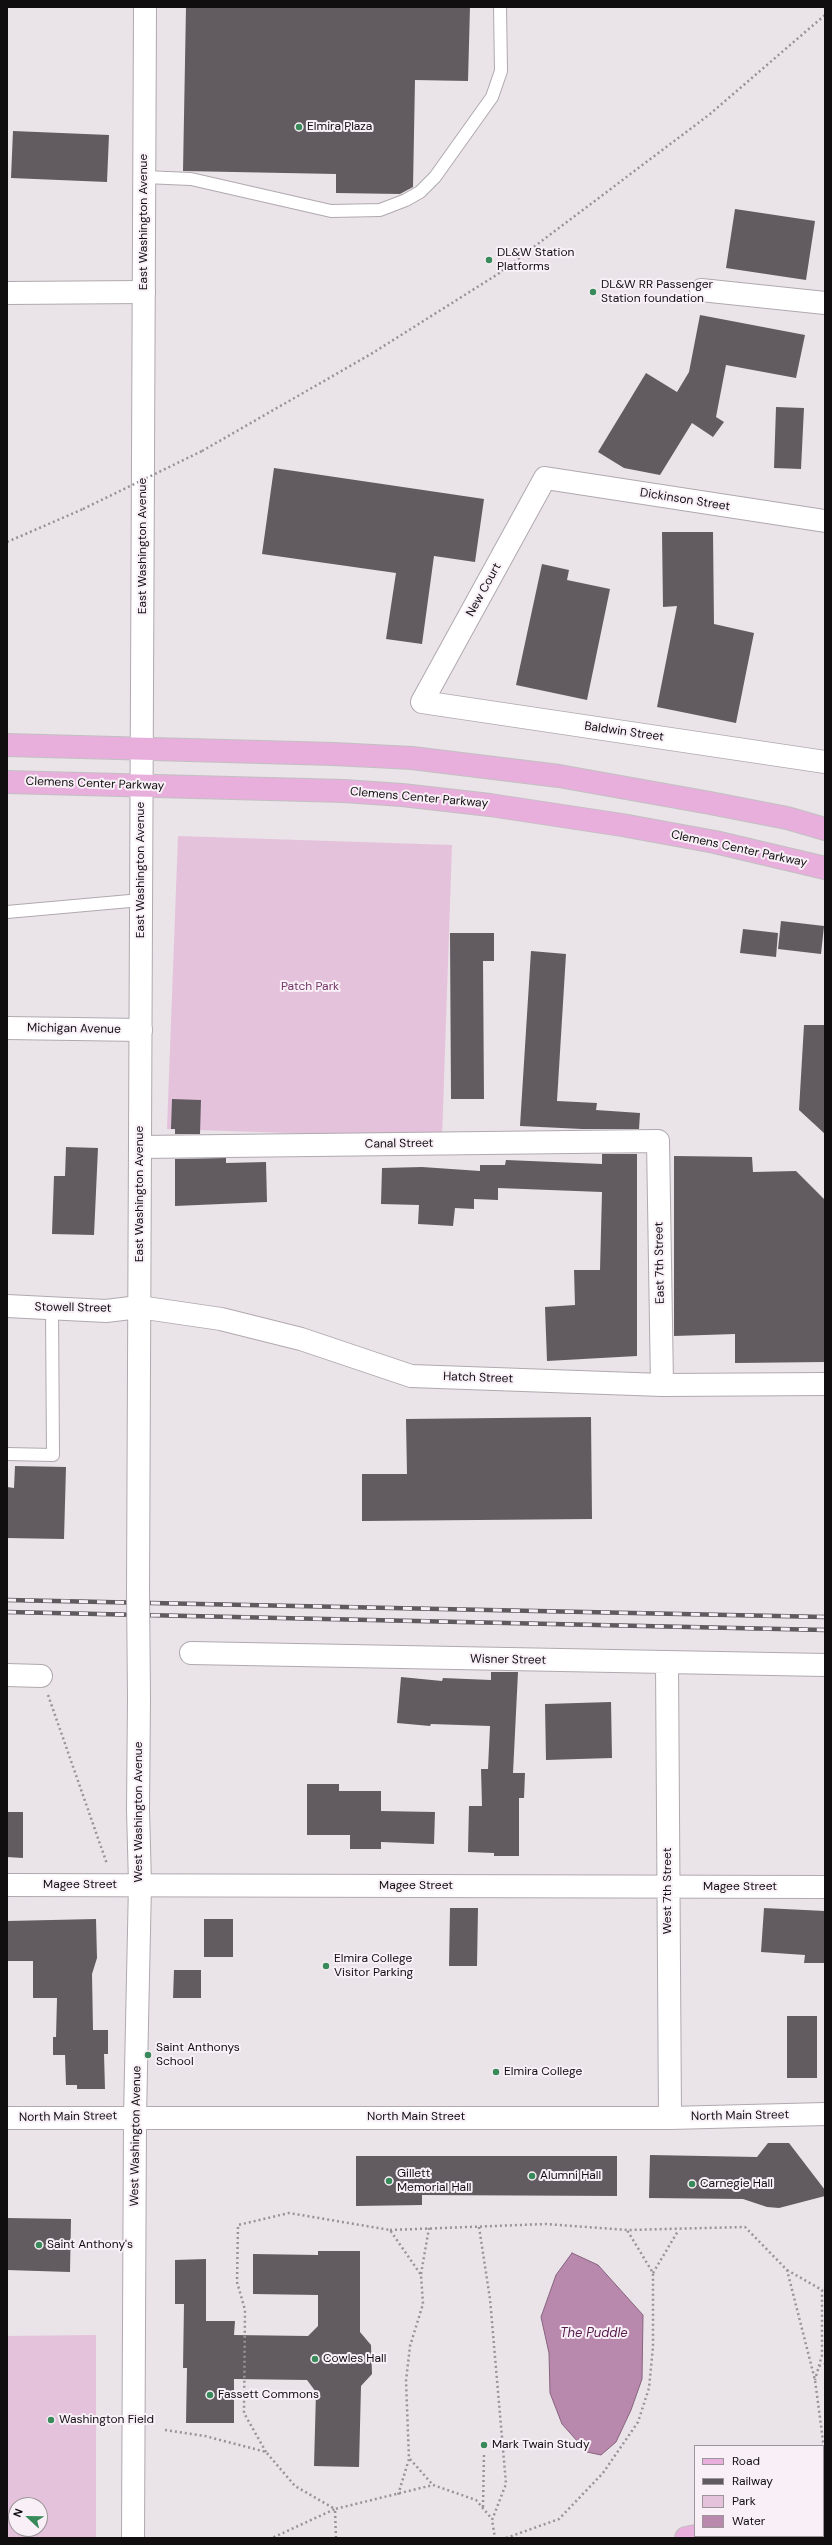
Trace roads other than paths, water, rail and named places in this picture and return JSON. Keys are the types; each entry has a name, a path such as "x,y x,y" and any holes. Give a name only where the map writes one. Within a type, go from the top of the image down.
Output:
{"main road":[{"path":"7,745 334,754 412,758 559,776 718,804 787,818 825,829"},
{"name":"Clemens Center Parkway","path":"7,782 344,791 490,805 568,816 715,842 825,868"}],"street":[{"name":"East Washington Avenue","path":"138,1590 145,7"},
{"path":"701,290 825,303"},
{"path":"7,293 144,292"},
{"name":"Dickinson Street","path":"545,478 825,521"},
{"name":"New Court","path":"422,702 545,478"},
{"name":"Baldwin Street","path":"422,702 825,762"},
{"name":"Michigan Avenue","path":"7,1028 140,1030"},
{"name":"Canal Street","path":"140,1147 658,1141"},
{"name":"East 7th Street","path":"658,1141 662,1385"},
{"name":"Stowell Street","path":"7,1306 106,1311 139,1307"},
{"name":"Hatch Street","path":"139,1307 221,1319 301,1340 411,1376 662,1385 825,1384"},
{"name":"West Washington Avenue","path":"133,2538 135,2117 140,1884 138,1810 138,1590"},
{"name":"Wisner Street","path":"191,1653 825,1665"},
{"name":"West 7th Street","path":"667,1663 670,2118"},
{"path":"7,1675 41,1676"},
{"name":"Magee Street","path":"7,1885 140,1884 825,1887"},
{"name":"North Main Street","path":"7,2118 670,2118 825,2114"}],"lane":[{"path":"144,178 191,179 331,211 380,210 406,200 420,192 435,177 492,97 501,71 500,7"},
{"path":"7,912 141,900"},
{"path":"7,1454 53,1454 52,1308"}],"water":[{"name":"The Puddle","path":"572,2253 598,2265 643,2315 642,2379 631,2410 616,2442 601,2455 587,2452 562,2424 550,2393 549,2353 541,2317 556,2275"}],"railway":[{"path":"7,1600 825,1617"},
{"path":"7,1612 825,1630"}],"place":[{"name":"Elmira Plaza","path":"299,127"},
{"name":"DL&W Station Platforms","path":"489,260"},
{"name":"DL&W RR Passenger Station foundation","path":"593,292"},
{"name":"Elmira College Visitor Parking","path":"326,1966"},
{"name":"Saint Anthonys School","path":"148,2055"},
{"name":"Elmira College","path":"496,2072"},
{"name":"Alumni Hall","path":"532,2176"},
{"name":"Gillett Memorial Hall","path":"389,2181"},
{"name":"Carnegie Hall","path":"692,2184"},
{"name":"Saint Anthony's","path":"39,2245"},
{"name":"Cowles Hall","path":"315,2359"},
{"name":"Fassett Commons","path":"210,2395"},
{"name":"Washington Field","path":"51,2420"},
{"name":"Mark Twain Study","path":"484,2445"}],"park label":[{"name":"Patch Park","path":"310,987"}]}
